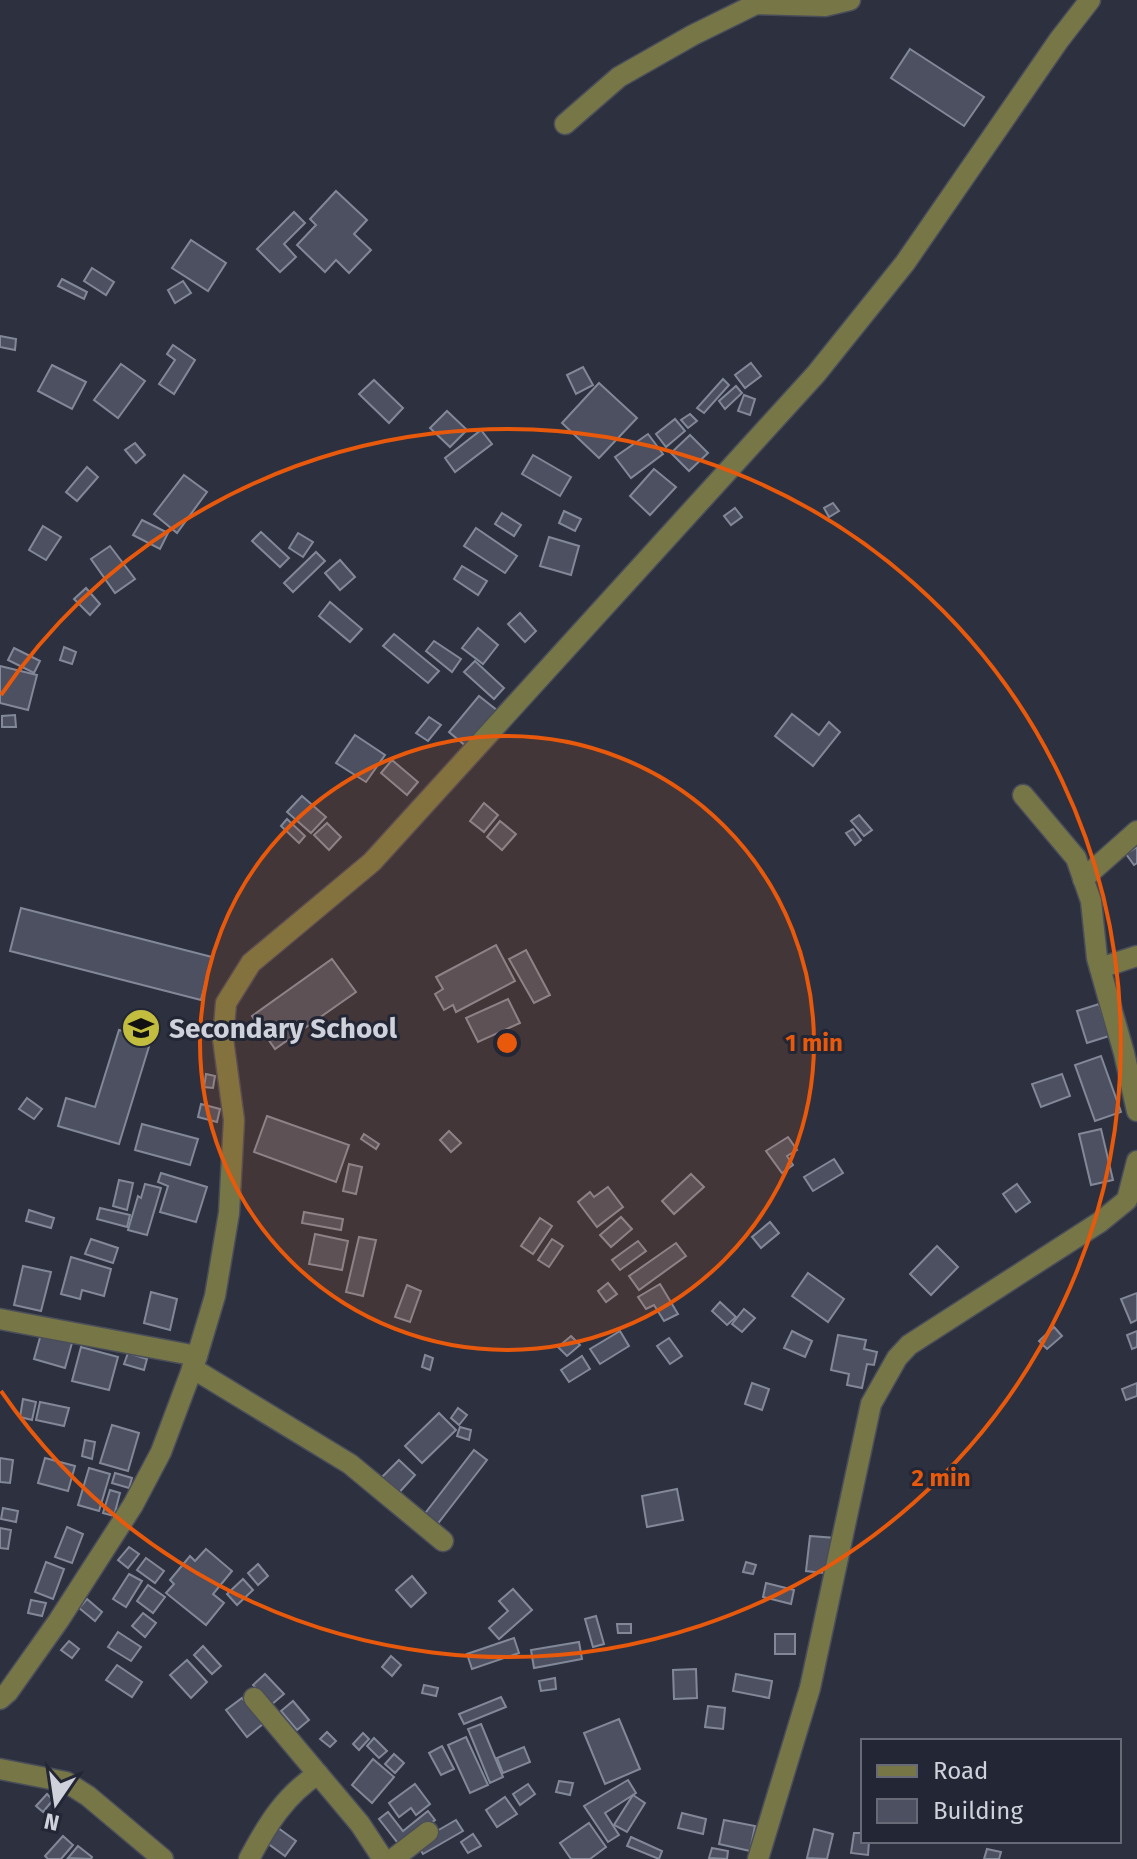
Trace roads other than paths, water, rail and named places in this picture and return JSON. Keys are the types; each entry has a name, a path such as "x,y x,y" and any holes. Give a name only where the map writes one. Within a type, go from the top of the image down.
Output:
{"street":[{"path":"565,124 619,77 756,4 825,6 850,0"},
{"path":"0,1699 59,1620 133,1505 161,1452 194,1362 215,1296 229,1213 234,1120 223,1039 226,1003 251,963 372,862 816,374 905,263 1090,0"},
{"path":"1023,795 1076,858 1091,901 1100,968 1137,1111"},
{"path":"1083,879 1137,831"},
{"path":"1100,968 1137,956"},
{"path":"758,1859 810,1688 871,1404 897,1358 909,1345 1024,1273 1127,1200 1137,1161"},
{"path":"0,1319 194,1362 350,1464 443,1541"},
{"path":"254,1698 360,1824 383,1859"},
{"path":"0,1769 66,1782 88,1796 163,1859"},
{"path":"249,1859 270,1819 299,1786 318,1774"},
{"path":"393,1859 428,1832"}],"place":[{"name":"Secondary School","path":"141,1028"}]}
